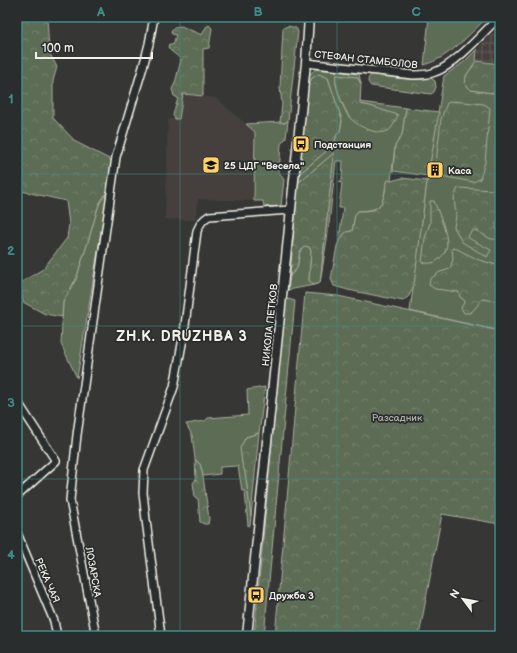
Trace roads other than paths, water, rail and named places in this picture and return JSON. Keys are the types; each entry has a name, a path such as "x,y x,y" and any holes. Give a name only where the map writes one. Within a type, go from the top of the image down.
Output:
{"street":[{"name":"ЛОЗАРСКА","path":"96,636 74,512 70,500 76,444 116,157 145,62 154,17"},
{"name":"НИКОЛА ПЕТКОВ","path":"247,636 306,63 309,17"},
{"name":"СТЕФАН СТАМБОЛОВ","path":"306,63 424,75 436,72 454,61 499,17"},
{"path":"161,636 143,493 144,470 174,387 184,333 197,231 203,219 209,216 290,210"},
{"path":"17,400 56,461 17,496"},
{"name":"РЕКА ЧАЯ","path":"17,533 54,621 57,636"}],"place":[{"name":"Подстанция","path":"301,144"},
{"name":"25 ЦДГ \"Весела\"","path":"211,165"},
{"name":"Каса","path":"435,170"},
{"name":"Дружба 3","path":"256,595"}],"district":[{"name":"ZH.K. DRUZHBA 3","path":"182,336"}],"park label":[{"name":"Разсадник","path":"397,417"}]}
